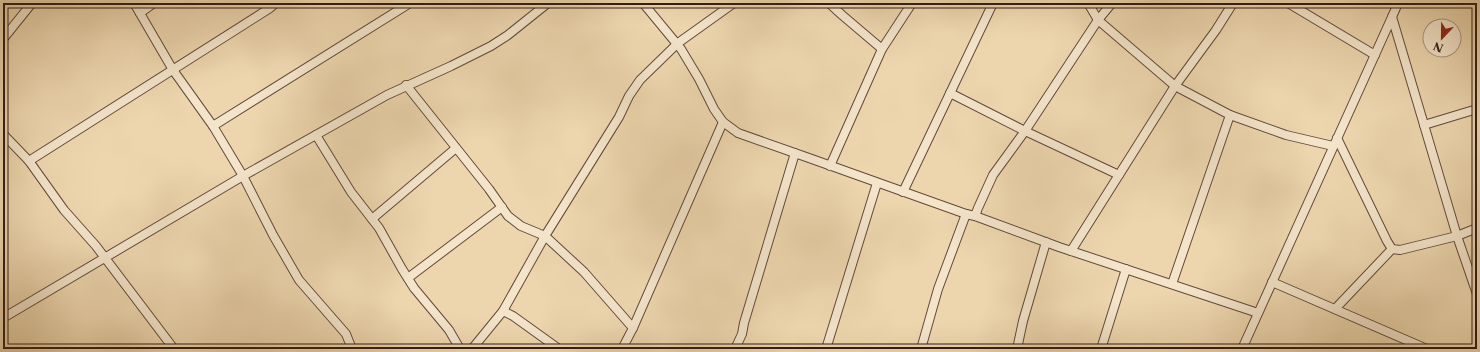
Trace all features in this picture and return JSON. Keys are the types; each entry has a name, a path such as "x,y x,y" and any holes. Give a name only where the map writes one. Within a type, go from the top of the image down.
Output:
{"street":[{"path":"3,38 32,3"},
{"path":"134,3 174,70 213,126 243,176 273,235 300,280 346,334 352,349"},
{"path":"140,13 154,3"},
{"path":"29,161 174,70 276,3"},
{"path":"213,126 410,3"},
{"path":"3,318 243,176 316,135 406,86 491,46 508,35 548,3"},
{"path":"643,3 678,43 714,109 723,122 738,134 796,153 1072,251 1258,313"},
{"path":"472,349 503,311 545,236 619,117 629,96 640,80 678,43 734,3"},
{"path":"829,3 882,49"},
{"path":"830,166 882,49 912,3"},
{"path":"903,192 993,3"},
{"path":"1088,3 1098,20 1175,86 1230,115 1286,135 1334,146"},
{"path":"975,216 993,175 1025,131 1098,20 1112,3"},
{"path":"1072,251 1175,86 1216,30 1233,3"},
{"path":"1288,3 1375,55"},
{"path":"1242,349 1398,3"},
{"path":"1392,17 1457,236 1477,294"},
{"path":"406,86 489,189 508,216 521,226 545,236 584,272 633,328"},
{"path":"950,93 1025,131 1119,175"},
{"path":"1424,125 1477,109"},
{"path":"1172,284 1230,115"},
{"path":"622,349 633,328 723,122"},
{"path":"3,134 29,161 64,210 105,258 174,349"},
{"path":"316,135 351,192 379,228 408,278 449,330 460,349"},
{"path":"1337,138 1392,249"},
{"path":"372,219 456,148"},
{"path":"735,349 742,334 746,316 796,153"},
{"path":"826,349 877,182"},
{"path":"408,278 502,207"},
{"path":"921,349 938,289 966,214"},
{"path":"1392,249 1400,250 1457,236 1477,228"},
{"path":"1017,349 1023,321 1046,242"},
{"path":"1335,309 1392,249"},
{"path":"1101,349 1126,269"},
{"path":"1272,282 1427,349"},
{"path":"503,311 513,316 559,349"}]}
